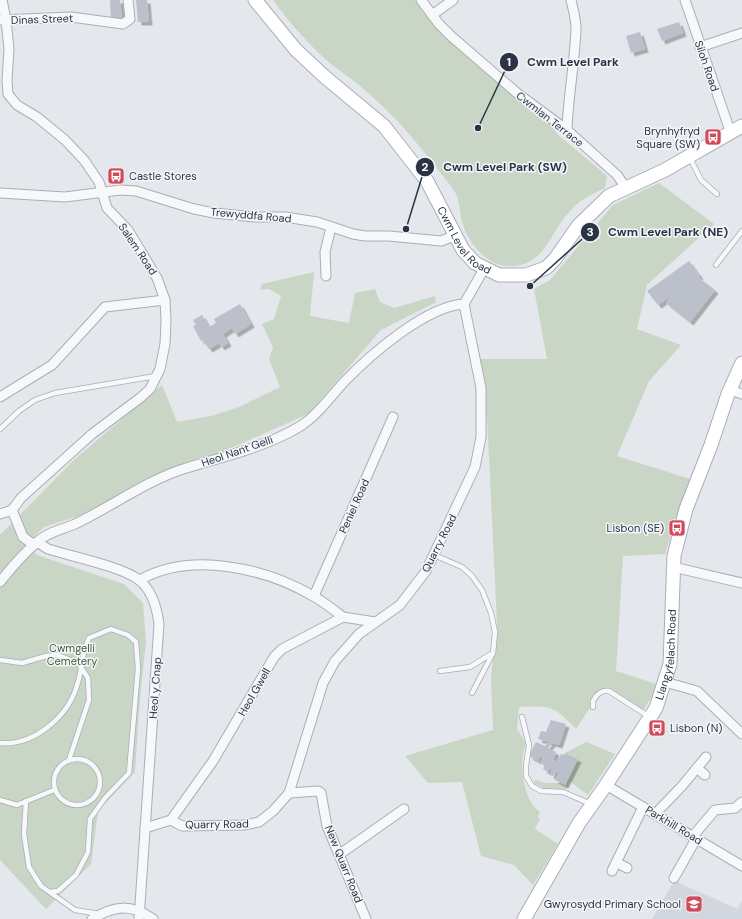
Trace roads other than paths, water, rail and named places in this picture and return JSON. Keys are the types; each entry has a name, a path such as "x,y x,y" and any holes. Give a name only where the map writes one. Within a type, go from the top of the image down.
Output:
{"street":[{"name":"Salem Road","path":"2,0 3,20 9,49 6,81 8,94 17,105 37,117 65,140 84,160 99,182 108,208 128,230 147,260 157,278 165,300 165,344 160,369 150,389 92,434 14,510"},
{"name":"Dinas Street","path":"3,20 71,17 123,24 130,19 128,0"},
{"name":"Cwm Level Road","path":"255,0 296,50 325,77 384,126 427,181 454,236 463,250 474,263 484,269 499,274 514,276 526,275 546,268 555,259 587,215 609,196 689,157 737,129"},
{"name":"Cwmlan Terrace","path":"421,0 451,36 517,93 567,130 617,175 626,188"},
{"path":"432,15 453,0"},
{"path":"567,130 568,107 574,70 576,26 571,0"},
{"name":"Siloh Road","path":"685,0 728,125 737,129"},
{"path":"700,47 742,33"},
{"name":"Trewyddfa Road","path":"0,193 65,197 102,194 120,190 136,191 194,209 214,213 255,217 285,217 317,222 353,234 365,236 389,236 441,241 454,236"},
{"path":"326,276 326,252 331,227"},
{"path":"464,304 484,269"},
{"path":"0,397 52,365 105,307 165,300"},
{"name":"Heol Nant Gelli","path":"0,582 35,543 50,533 75,524 152,483 181,470 238,454 300,426 312,418 346,381 387,344 423,319 453,304 464,304"},
{"name":"Quarry Road","path":"145,828 170,820 182,826 244,826 259,822 273,811 289,793 323,683 335,661 359,634 375,622 385,618 400,605 426,571 475,467 481,436 481,388 464,304"},
{"name":"Llangyfelach Road","path":"524,919 579,822 606,785 656,708 666,682 670,664 674,556 686,509 711,445 730,390 742,363"},
{"path":"730,390 742,394"},
{"name":"Peniel Road","path":"314,596 393,417"},
{"path":"0,514 14,510"},
{"name":"Heol y Cnap","path":"14,510 23,537 48,549 126,573 140,580 154,599 159,624 139,914"},
{"path":"140,580 167,568 193,565 228,567 258,573 314,596 343,617 375,622"},
{"path":"673,567 742,582"},
{"name":"Heol Gwell","path":"170,820 213,761 274,658 282,649 343,617"},
{"path":"666,682 697,691 742,734"},
{"path":"655,814 706,757"},
{"path":"697,768 706,775"},
{"name":"Parkhill Road","path":"606,785 742,866"},
{"name":"New Quarr Road","path":"289,793 318,791 321,793 327,826 366,919"},
{"path":"674,878 694,837 715,810 736,808 742,802"},
{"path":"627,868 615,867 643,806"},
{"path":"340,854 404,808"},
{"path":"96,917 117,908 153,919"}],"lane":[{"path":"689,157 702,180 717,194"},
{"path":"716,265 742,231"},
{"path":"0,428 19,411 36,400 55,393 156,376"},
{"path":"434,555 462,567 472,576 482,590 495,632 493,653 472,693"},
{"path":"0,743 12,744 32,737 53,723 67,707 78,684 82,650 89,638 111,629 128,635 136,642 138,669 129,774 105,798 90,819 88,852 76,875 58,891 50,892"},
{"path":"440,671 470,667 493,653"},
{"path":"0,660 22,663 46,656 58,655 78,663 88,678 89,700 69,760"},
{"path":"594,707 593,701 596,696 600,692 609,690 641,713 650,717"},
{"path":"522,717 529,745 526,776 532,786 541,791 563,792 592,805"},
{"path":"69,760 84,760 96,770 100,777 98,793 93,799 79,806 64,802 54,790 54,775 62,763 69,760"},
{"path":"0,800 17,805 54,790"},
{"path":"26,801 24,834 28,867 41,886 76,910 96,917"}],"place":[{"name":"Cwm Level Park","path":"478,128"},
{"name":"Brynhyfryd Square (SW)","path":"713,137"},
{"name":"Castle Stores","path":"116,176"},
{"name":"Cwm Level Park (SW)","path":"406,229"},
{"name":"Cwm Level Park (NE)","path":"530,286"},
{"name":"Lisbon (SE)","path":"677,528"},
{"name":"Lisbon (N)","path":"657,728"},
{"name":"Gwyrosydd Primary School","path":"694,904"}],"park label":[{"name":"Cwmgelli Cemetery","path":"72,654"}]}
